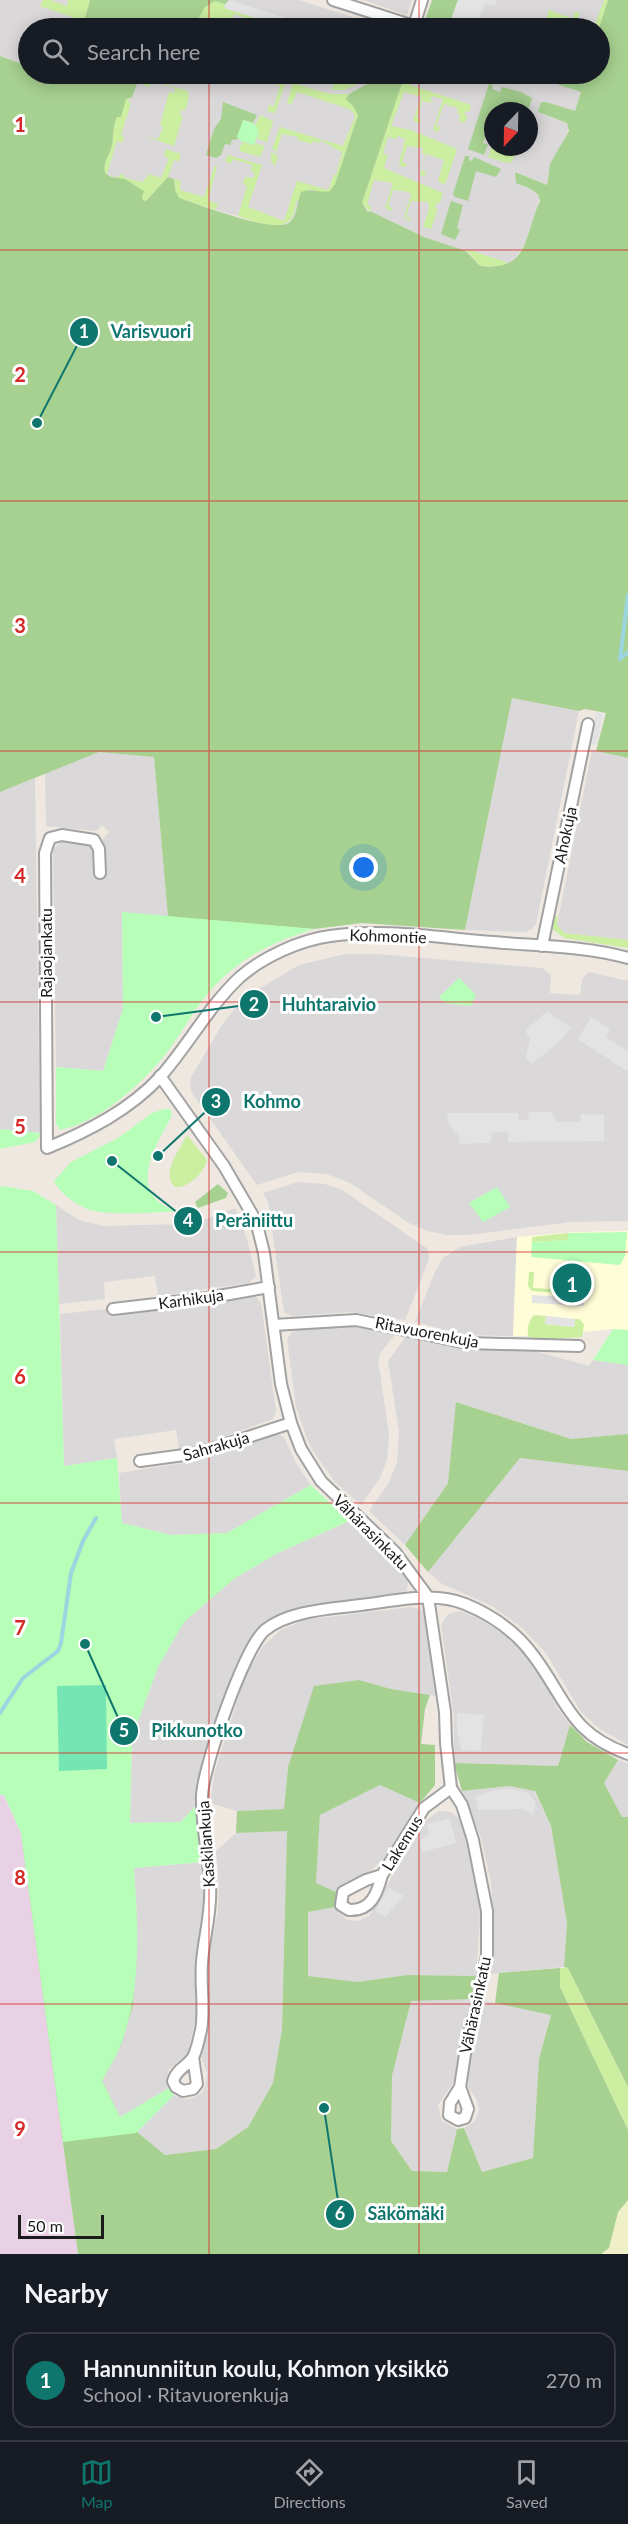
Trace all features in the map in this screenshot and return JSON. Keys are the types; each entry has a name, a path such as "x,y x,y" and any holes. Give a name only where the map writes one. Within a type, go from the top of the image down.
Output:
{"street":[{"path":"333,0 389,18"},
{"path":"419,18 422,0"},
{"name":"Ahokuja","path":"542,946 588,724"},
{"name":"Rajaojankatu","path":"47,1148 45,853 50,838 62,835 94,840 99,849 100,873"},
{"name":"Kohmontie","path":"47,1148 109,1119 160,1076 212,1006 243,974 281,952 306,942 328,936 358,933 394,934 601,952 628,958"},
{"name":"Vähärasinkatu","path":"160,1076 224,1166 251,1209 260,1233 281,1384 291,1423 301,1449 321,1481 395,1552 428,1597 445,1712 451,1788 462,1805 473,1840 487,1911 487,1955 466,2046 460,2087"},
{"name":"Karhikuja","path":"113,1309 207,1298 269,1287"},
{"name":"Ritavuorenkuja","path":"274,1325 356,1320 467,1343 579,1346"},
{"name":"Sahrakuja","path":"140,1461 199,1453 291,1423"},
{"name":"Kaskilankuja","path":"193,2057 203,2007 202,1962 210,1912 202,1794 219,1732 244,1660 264,1631 292,1618 320,1610 428,1597 462,1603 482,1611 503,1625 533,1655 583,1729 604,1744 628,1754"},
{"name":"Lakemus","path":"382,1875 424,1808 451,1788"}],"shaded area":[{"path":"0,0 90,0 81,18 18,18 18,62 0,56"},
{"path":"229,0 299,0 356,18 202,18"},
{"path":"229,0 286,18 256,18 224,8"},
{"path":"363,0 412,0 407,15"},
{"path":"432,0 608,0 602,18 426,18"},
{"path":"458,0 497,0 495,6 485,3 479,18 451,18"},
{"path":"137,84 367,84 349,94 358,115 331,191 283,226 229,214 111,177 105,173 112,127 132,97"},
{"path":"402,84 556,84 581,92 575,111 542,114 567,123 569,128 548,174 547,185 516,172 540,198 527,240 513,262 500,267 466,251 424,237 370,211 362,203"},
{"path":"512,698 579,711 536,924 525,932 465,930"},
{"path":"596,713 603,714 597,745 589,743"},
{"path":"592,750 628,758 628,940 564,933 557,925"},
{"path":"99,752 154,757 168,917 122,913 123,1009 103,1071 56,1067 53,850 62,841 87,844 95,852 105,874 103,838 109,832 102,825 96,831 46,826 45,773"},
{"path":"35,778 40,1133 0,1129 0,792"},
{"path":"345,954 376,954 542,968 551,975 550,993 580,995 582,979 589,972 628,981 628,1221 571,1222 468,1235 447,1235 428,1231 409,1223 350,1183 327,1174 298,1172 257,1185 194,1096 190,1079 222,1025 232,1012 257,990 299,965"},
{"path":"547,1011 571,1028 556,1045 531,1064 526,1057 530,1038 525,1031"},
{"path":"591,1017 610,1029 606,1037 628,1052 628,1072 578,1039"},
{"path":"529,1112 552,1112 556,1122 580,1122 581,1114 604,1115 604,1141 508,1142 508,1132 492,1133 491,1143 459,1144 459,1134 454,1132 447,1120 448,1113 518,1113 518,1120 528,1120"},
{"path":"298,1182 325,1184 342,1190 428,1249 429,1259 405,1320 350,1312 292,1316 284,1312 268,1201 263,1193"},
{"path":"56,1205 79,1220 103,1226 184,1224 204,1220 235,1208 247,1239 256,1276 249,1283 158,1296 155,1276 104,1282 105,1299 59,1304"},
{"path":"628,1231 628,1330 513,1336 517,1237 576,1232"},
{"path":"517,1237 513,1336 465,1335 415,1322 443,1258 460,1247"},
{"path":"532,1295 585,1298 584,1306 532,1303"},
{"path":"255,1296 261,1303 276,1411 273,1419 198,1447 179,1449 176,1430 114,1439 117,1458 64,1466 60,1314 107,1309 108,1316"},
{"path":"546,1316 575,1319 574,1327 545,1324"},
{"path":"348,1326 397,1332 381,1352 378,1360 389,1434 387,1460 380,1478 361,1505 335,1482 315,1454 296,1407 287,1339 293,1331 298,1329"},
{"path":"408,1334 462,1348 531,1350 589,1366 593,1360 628,1365 628,1434 571,1439 457,1402 448,1483 405,1545 369,1511 388,1484 397,1463 399,1432 388,1361"},
{"path":"277,1434 284,1437 296,1463 311,1485 227,1533 171,1535 122,1523 119,1473 202,1460"},
{"path":"520,1458 628,1471 628,1745 600,1729 581,1712 546,1653 521,1627 492,1606 442,1584 428,1572"},
{"path":"349,1521 394,1562 408,1580 407,1590 400,1594 303,1607 280,1615 256,1633 235,1666 200,1776 197,1804 181,1822 130,1823 132,1738 158,1667 183,1622 235,1578 278,1553"},
{"path":"411,1607 421,1609 426,1618 437,1696 391,1689 359,1680 288,1767 284,1809 237,1811 210,1803 215,1771 245,1676 263,1646 281,1630 304,1620"},
{"path":"460,1611 478,1618 502,1633 524,1653 542,1678 558,1709 570,1725 558,1766 454,1763 454,1717 441,1625 448,1614"},
{"path":"457,1713 484,1715 481,1751 461,1750"},
{"path":"618,1760 628,1763 628,1817 622,1817 604,1783"},
{"path":"380,1785 420,1803 391,1851 373,1869 345,1883 336,1892 316,1883 320,1815"},
{"path":"509,1786 534,1791 551,1826 567,1923 564,1967 490,1974 494,1928 491,1882 481,1838 462,1791"},
{"path":"508,1789 526,1792 536,1802 533,1814 522,1809 478,1810 475,1797 493,1790"},
{"path":"0,1795 4,1795 21,1833 78,2254 0,2254"},
{"path":"439,1811 451,1812 459,1819 468,1842 477,1881 480,1919 476,1976 407,1975 358,1982 308,1976 308,1912 335,1907 347,1920 358,1921 369,1916 425,1821"},
{"path":"450,1818 456,1843 422,1852 420,1840 429,1835 427,1824"},
{"path":"287,1831 282,2029 273,2083 248,2127 216,2149 165,2155 136,2133 174,2095 184,2099 192,2098 202,2093 206,2085 207,2073 201,2057 208,2026 209,1956 218,1910 216,1851 236,1833"},
{"path":"203,1862 204,1920 195,1966 196,2015 188,2053 169,2069 167,2077 169,2088 119,2118 102,2081 121,2045 133,2005 137,1916 134,1868"},
{"path":"389,1887 404,1896 385,1917 375,1911"},
{"path":"471,1999 462,2032 453,2083 438,2105 442,2121 457,2129 447,2172 412,2171 391,2141 392,2076 411,2000"},
{"path":"485,2001 551,2014 539,2059 533,2158 482,2172 464,2128 475,2121 479,2110 477,2100 468,2087 467,2080 472,2049"}],"green space":[{"path":"43,0 67,6 68,0 90,0 85,18 72,18 40,6"},
{"path":"90,0 229,0 225,4 215,1 205,7 199,18 85,18"},
{"path":"432,0 458,0 451,18 426,18"},
{"path":"604,0 608,0 602,18 597,18"},
{"path":"608,0 628,0 628,758 596,751 606,713 585,709 579,711 512,698 465,930 362,923 314,929 168,917 154,757 99,752 0,792 0,56 18,62 18,84 137,84 132,97 126,99 121,117 117,117 115,121 105,173 111,177 125,179 144,191 142,198 144,201 168,177 174,179 175,190 179,198 236,217 269,225 282,225 293,219 301,192 330,191 335,184 358,115 346,99 349,94 367,84 402,84 362,203 368,212 424,237 466,251 480,266 496,266 508,263 523,249 540,201 535,192 516,183 515,172 547,185 550,164 569,131 567,123 538,112 541,102 575,111 581,92 556,84 610,84 610,18 602,18"},
{"path":"215,1 225,4 225,8 256,18 234,14 233,18 199,18 205,7"},
{"path":"549,10 569,18 546,18"},
{"path":"575,12 580,13 578,18 573,18"},
{"path":"162,84 188,91 189,97 185,111 181,110 180,115 183,116 174,146 147,137 158,139 163,127 160,125 169,92 174,93 175,88"},
{"path":"274,84 285,84 275,113 267,111 269,105 274,106 280,86"},
{"path":"293,84 296,84 330,94 349,94 346,99 358,115 331,191 323,193 310,189 296,202 294,213 289,220 283,224 266,225 238,216 247,186 243,184 245,177 254,178 255,173 251,171 252,165 233,159 231,164 225,161 228,155 262,165 248,207 284,221 297,181 328,190 336,175 342,152 320,140 319,143 313,141 312,144 297,140 298,137 282,134 275,156 278,157 275,166 271,161 271,153 274,154 276,151 272,149 280,127 343,146 355,117 353,112 346,108 297,92 291,105 287,103"},
{"path":"334,84 358,84 345,90 331,90"},
{"path":"402,84 410,84 471,105 469,112 466,111 464,115 468,116 464,123 459,121 458,108 444,104 436,126 441,128 437,132 433,130 443,99 432,96 430,100 433,103 422,101 417,118 421,120 418,124 413,120 422,97 404,92 391,126 411,130 457,149 445,185 438,181 444,160 426,154 422,167 425,154 422,153 423,148 407,146 402,162 407,164 402,167 399,164 405,139 398,136 396,139 388,137 383,153 388,155 384,168 443,193 440,203 437,203 435,208 438,209 431,229 423,227 429,209 428,202 411,201 406,217 411,219 410,221 404,217 411,195 409,192 393,190 388,206 392,208 391,211 385,208 393,183 374,180 367,204 371,206 370,212 362,203"},
{"path":"489,84 493,85 492,89 500,92 502,87 521,92 532,98 531,102 484,102 484,155 468,149"},
{"path":"130,97 128,102 131,103 121,135 124,137 122,143 117,141 107,174 105,164 112,145 114,124 117,117 121,116 126,99"},
{"path":"223,102 257,115 253,123 245,120 237,137 239,139 232,140 230,145 225,144 221,155 216,158 206,155 214,129 221,119"},
{"path":"260,115 273,121 267,142 257,139 259,133 255,126"},
{"path":"243,120 255,124 259,132 254,145 241,141 237,137"},
{"path":"242,142 265,146 260,157 239,151"},
{"path":"166,149 181,154 179,161 174,160 168,177 144,201 136,185 109,174 119,177 121,174 125,175 124,178 143,182 149,174 161,178 169,158 164,156"},
{"path":"465,156 469,156 469,160 472,161 474,157 501,169 496,177 476,171 468,201 455,197 453,194"},
{"path":"514,156 512,162 507,163 488,157"},
{"path":"215,165 217,167 208,200 218,204 216,210 179,198 175,190 174,179 181,181 180,190 204,197"},
{"path":"421,170 426,172 425,176 420,175"},
{"path":"451,201 463,205 457,228 460,230 455,240 441,234"},
{"path":"466,249 506,262 506,264 500,267 480,266"},
{"path":"122,912 314,929 271,945 232,969 194,1011 171,1047 137,1085 107,1109 76,1125 60,1130 56,1124 56,1067 103,1071 123,1009"},
{"path":"558,916 557,925 564,933 628,940 628,948 564,938 550,927 552,917"},
{"path":"459,978 476,995 471,1006 445,1003 439,997"},
{"path":"170,1109 172,1115 152,1156 148,1178 150,1188 158,1201 172,1209 184,1210 139,1213 94,1211 71,1200 57,1186 54,1181 71,1162 118,1138 152,1113"},
{"path":"0,1129 40,1133 35,1142 0,1149"},
{"path":"187,1135 207,1160 203,1170 195,1179 180,1187 175,1187 171,1182 170,1169"},
{"path":"218,1184 228,1193 226,1198 198,1208 195,1202"},
{"path":"0,1187 33,1191 56,1205 64,1466 117,1458 122,1523 171,1535 227,1533 311,1485 349,1521 278,1553 235,1578 184,1622 158,1667 132,1738 130,1823 181,1822 197,1804 203,1862 134,1868 137,1957 132,2001 128,2023 119,2049 102,2081 120,2117 169,2088 174,2095 136,2133 63,2142 21,1833 4,1795 0,1795"},
{"path":"497,1187 510,1207 483,1222 469,1203"},
{"path":"627,1232 625,1256 620,1265 531,1257 532,1242 568,1240 568,1233"},
{"path":"568,1233 568,1240 532,1242 532,1237"},
{"path":"529,1272 534,1272 533,1288 587,1291 587,1295 532,1291 528,1286"},
{"path":"534,1315 546,1316 545,1324 574,1327 575,1319 579,1319 584,1324 582,1337 531,1340 528,1327"},
{"path":"613,1329 628,1330 628,1365 593,1360"},
{"path":"456,1402 571,1439 628,1434 628,1471 520,1458 428,1572 405,1545 448,1483"},
{"path":"359,1680 391,1689 430,1695 425,1709 421,1744 435,1745 435,1785 420,1803 380,1785 320,1815 316,1883 336,1892 335,1907 308,1912 308,1976 358,1982 407,1975 476,1976 471,1999 411,2001 392,2076 391,2141 412,2171 447,2172 457,2129 464,2128 482,2172 533,2158 539,2059 551,2015 495,2003 499,1973 560,1968 560,1987 628,2130 628,2200 618,2212 609,2248 601,2254 78,2254 21,1833 137,1916 133,2005 121,2045 102,2081 120,2118 165,2155 216,2149 248,2127 273,2083 282,2029 287,1831 236,1833 237,1811 284,1809 288,1767 314,1686"},
{"path":"106,1685 107,1769 59,1771 57,1686"},
{"path":"570,1725 587,1742 618,1760 604,1783 622,1817 628,1817 628,2087 568,1968 564,1967 567,1923 551,1826 535,1791 509,1786 462,1791 454,1763 558,1766"},
{"path":"560,1968 568,1968 628,2087 628,2130 560,1987"},
{"path":"628,2200 628,2254 601,2254 609,2248 618,2212"}],"waterway":[{"path":"620,659 628,595"},
{"path":"620,659 628,652"},
{"path":"0,1713 23,1678 58,1651 71,1573 83,1541 96,1518"}],"place":[{"name":"Varisvuori","path":"37,423"},
{"name":"Huhtaraivio","path":"156,1017"},
{"name":"Kohmo","path":"158,1156"},
{"name":"Peräniittu","path":"112,1161"},
{"name":"Hannunniitun koulu, Kohmon yksikkö","path":"572,1283"},
{"name":"Pikkunotko","path":"85,1644"},
{"name":"Säkömäki","path":"324,2108"}]}
